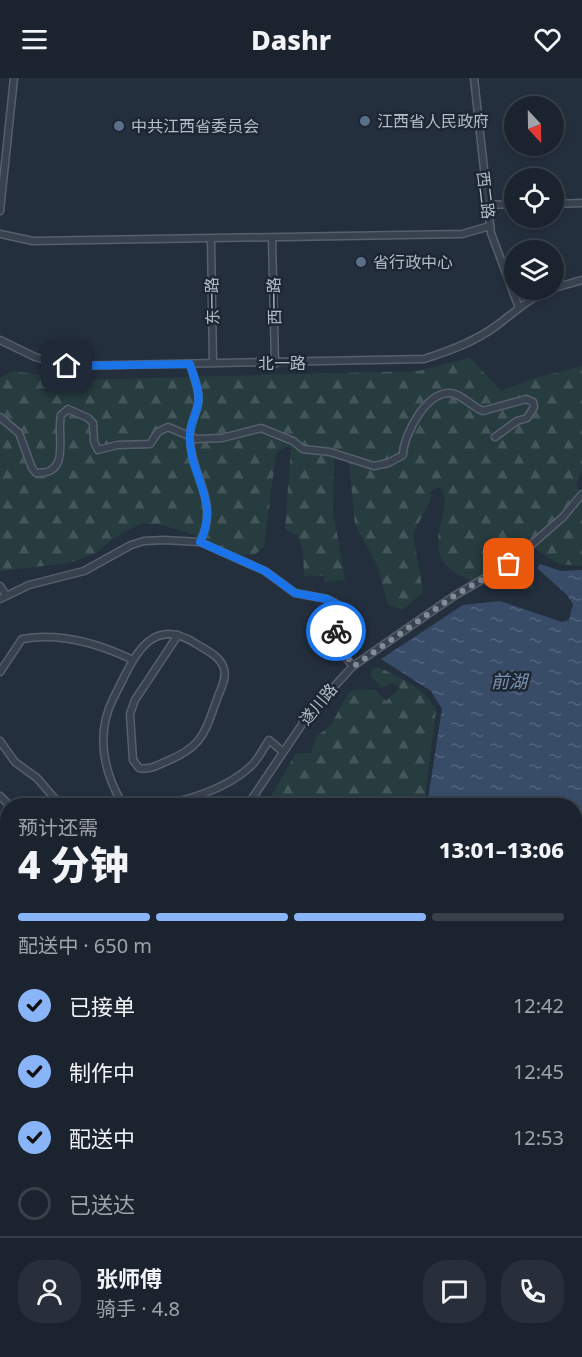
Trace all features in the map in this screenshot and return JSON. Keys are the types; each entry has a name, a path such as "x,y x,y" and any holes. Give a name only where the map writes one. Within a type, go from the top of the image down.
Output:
{"street":[{"path":"0,211 14,78"},
{"name":"西二路","path":"474,78 490,226 501,265 519,308"},
{"path":"564,204 582,203"},
{"path":"487,205 504,204"},
{"path":"0,234 33,241 211,240 462,234 490,226"},
{"name":"西一路","path":"272,238 275,364"},
{"name":"东一路","path":"211,240 213,363"},
{"name":"北一路","path":"564,285 582,280"},
{"name":"北一路","path":"0,340 35,357 67,366 275,364 424,359 460,348 495,327 528,300"},
{"path":"190,364 199,397 190,435 192,458 207,498 205,531 200,542"},
{"path":"0,417 19,433 36,473 51,469 58,462 62,453 58,427 63,410 73,411 93,423 94,442 98,450 117,445 150,444 158,432 168,427 196,439 222,438 261,428 293,441 303,449 330,452 374,465 388,463 403,455 403,444 415,418 443,394 454,394 483,411 494,410 526,399 533,402 534,407 527,418 518,421 495,437"},
{"name":"遂川路","path":"252,798 309,714 354,666 447,600 509,564 563,517 582,494"},
{"path":"0,599 29,585 84,571 144,541 200,542 265,571 295,593 327,599 337,604 341,611 335,634 337,644 354,666"},
{"path":"0,586 6,595"},
{"path":"120,798 109,777 103,735 104,717 133,660 155,635 178,635 189,639 218,658 224,667 225,677 205,733 198,744 186,753 147,770 139,768 133,760 130,714 135,700 178,635"},
{"path":"0,672 22,639 39,636 61,636 108,648 133,660"},
{"path":"189,798 235,778 251,766 269,740 282,751"},
{"path":"0,741 15,762 37,778 54,798"}],"green space":[{"path":"470,358 501,391 535,378 582,366 582,470 576,484 582,495 582,566 559,564 526,543 511,546 497,542 511,567 527,576 535,588 482,585 463,577 448,567 440,555 438,543 444,507 444,496 439,487 430,492 431,499 413,534 423,592 403,610 388,605 377,565 355,525 349,463 339,456 334,459 333,511 345,580 325,582 324,576 304,576 303,550 297,535 285,530 291,448 287,446 276,453 264,547 254,555 218,553 195,535 159,524 140,524 114,538 96,553 69,563 0,571 0,378 13,371 77,380 418,371"},
{"path":"378,667 403,679 426,696 436,711 425,798 270,798 296,753 311,753 316,737 331,725 348,693 355,689 376,690 386,701 400,688 393,683 381,688 370,675 373,668"}],"water":[{"name":"前湖","path":"540,564 561,571 582,570 582,798 428,798 442,709 431,691 381,659 463,605 500,601 562,622 569,620 573,604 567,595 537,568"}],"way so far":[{"path":"336,631 337,644 354,666 402,630 509,564"}],"place":[{"name":"江西省人民政府","path":"365,121"},
{"name":"中共江西省委员会","path":"119,126"},
{"name":"省行政中心","path":"361,262"}],"route":[{"path":"67,366 190,364 199,397 190,435 192,458 207,498 208,512 205,531 200,542 265,571 295,593 327,599 337,604 341,611 336,631"}]}
